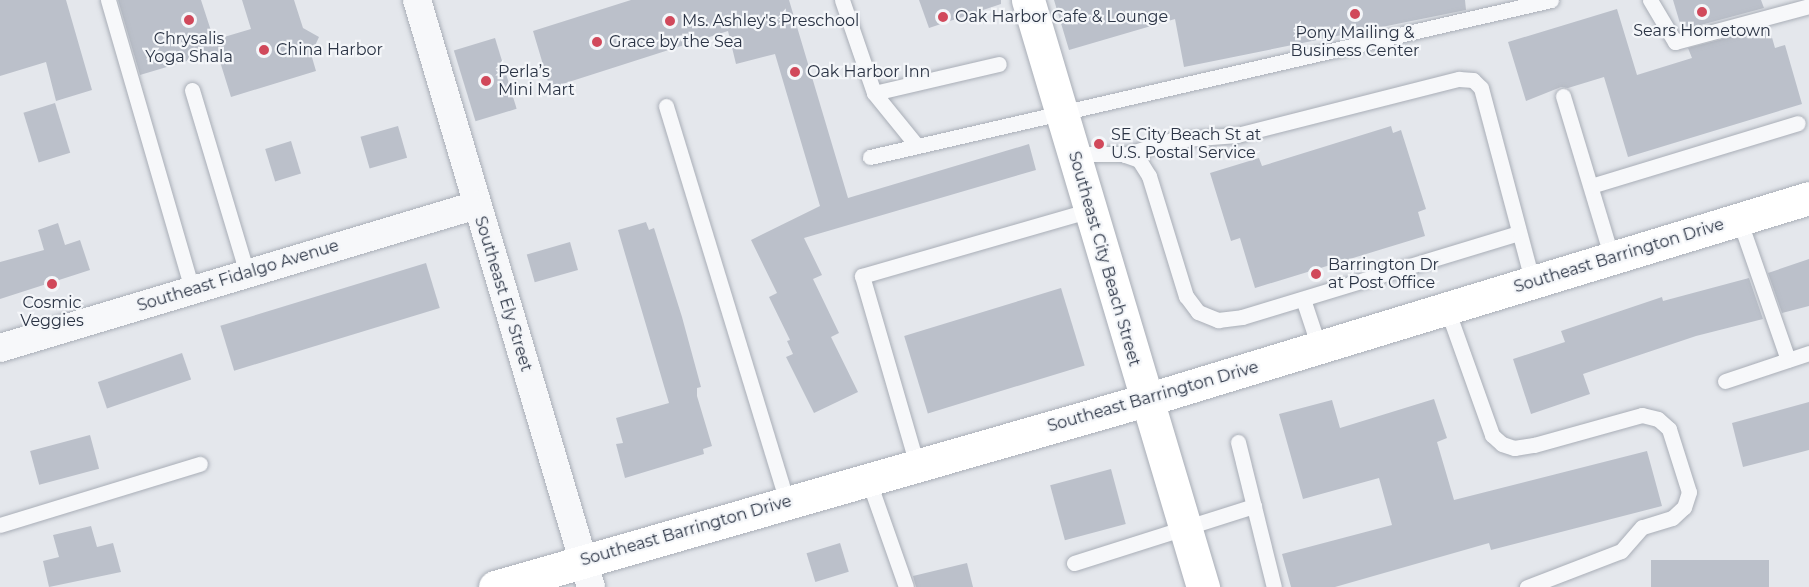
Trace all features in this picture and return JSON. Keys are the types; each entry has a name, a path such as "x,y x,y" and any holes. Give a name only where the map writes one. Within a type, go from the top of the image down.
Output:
{"street":[{"name":"Southeast Ely Street","path":"417,0 476,205 588,573"},
{"name":"Southeast City Beach Street","path":"1028,0 1203,587"},
{"name":"Southeast Barrington Drive","path":"495,587 588,573 787,502 1146,400 1809,198"},
{"name":"Southeast Fidalgo Avenue","path":"0,348 476,205"}],"lane":[{"path":"108,0 192,290"},
{"path":"842,0 874,93 917,146"},
{"path":"870,157 1551,0"},
{"path":"1650,0 1675,42 1809,6"},
{"path":"874,93 999,64"},
{"path":"1074,154 1125,154 1172,140 1237,135 1460,79 1473,80 1481,88 1533,283"},
{"path":"192,90 248,273"},
{"path":"1563,96 1612,258"},
{"path":"666,106 787,502"},
{"path":"1590,186 1798,123"},
{"path":"1125,154 1138,160 1149,176 1185,296 1198,312 1226,320 1519,233"},
{"path":"917,465 862,276 1090,210"},
{"path":"1739,219 1788,360"},
{"path":"1303,299 1319,347"},
{"path":"1447,309 1492,435 1503,444 1514,448 1534,445 1642,415 1658,419 1668,429 1689,492 1684,507 1672,519 1642,527 1621,551 1527,587"},
{"path":"1725,381 1809,353"},
{"path":"1238,442 1275,587"},
{"path":"0,525 200,464"},
{"path":"868,479 906,587"},
{"path":"1074,563 1254,506"}],"building":[{"path":"0,0 66,0 92,90 56,101 46,62 0,76"},
{"path":"118,0 201,0 214,40 251,29 242,0 294,0 303,28 319,37 311,54 316,71 231,97 217,52 140,75"},
{"path":"631,0 789,0 848,198 1029,144 1036,170 804,238 822,275 813,279 839,333 831,337 858,392 814,413 786,357 793,354 787,341 790,340 769,297 777,293 751,240 820,206 775,54 736,64 728,31 550,88 533,31"},
{"name":"Oak Harbor Cafe & Lounge","path":"919,0 1001,0 1001,4 929,28"},
{"path":"1054,0 1465,0 1466,10 1184,67 1175,19 1069,50"},
{"name":"Sears Hometown","path":"1673,0 1761,0 1764,8 1682,30"},
{"path":"1617,9 1637,75 1692,58 1688,48 1769,27 1775,48 1785,45 1802,104 1628,157 1604,77 1568,88 1561,87 1526,101 1508,42"},
{"name":"Perla’s Mini Mart","path":"495,38 517,109 476,121 454,51"},
{"path":"55,103 70,153 39,162 23,113"},
{"path":"398,126 407,158 370,168 361,137"},
{"path":"1391,126 1393,133 1401,130 1426,209 1418,212 1425,236 1255,288 1240,238 1231,241 1210,173 1259,158 1262,166"},
{"path":"291,141 301,174 275,181 265,149"},
{"path":"646,222 649,230 654,228 682,317 701,387 697,388 697,396 712,446 703,449 704,454 625,478 616,444 623,443 616,418 669,403 618,230"},
{"path":"58,223 65,245 80,240 90,270 0,299 0,262 44,250 38,230"},
{"path":"570,242 578,270 535,282 527,254"},
{"path":"1809,259 1809,306 1782,313 1768,273"},
{"path":"426,263 440,308 234,371 220,326"},
{"path":"1749,278 1763,319 1696,336 1583,374 1590,394 1531,414 1513,359 1565,342 1561,331 1662,297 1663,301"},
{"path":"1061,288 1085,365 928,413 904,336"},
{"path":"182,353 191,379 107,408 98,382"},
{"path":"1434,399 1447,438 1437,442 1454,500 1647,451 1662,506 1491,550 1489,543 1335,587 1291,587 1282,554 1392,525 1379,478 1303,499 1279,414 1332,400 1340,428"},
{"path":"1809,402 1809,450 1743,467 1732,423"},
{"path":"90,435 99,469 39,485 30,451"},
{"path":"1111,469 1126,524 1065,540 1050,485"},
{"path":"91,526 97,547 113,543 121,572 49,587 43,561 59,557 53,535"},
{"path":"840,543 849,572 815,582 807,553"},
{"path":"1651,560 1769,560 1769,587 1651,587"},
{"path":"967,563 973,587 916,587 913,576"}],"place":[{"name":"Sears Hometown","path":"1702,12"},
{"name":"Pony Mailing & Business Center","path":"1355,14"},
{"name":"Oak Harbor Cafe & Lounge","path":"943,17"},
{"name":"Chrysalis Yoga Shala","path":"189,20"},
{"name":"Ms. Ashley's Preschool","path":"670,21"},
{"name":"Grace by the Sea","path":"597,42"},
{"name":"China Harbor","path":"264,50"},
{"name":"Oak Harbor Inn","path":"795,72"},
{"name":"Perla’s Mini Mart","path":"486,81"},
{"name":"SE City Beach St at U.S. Postal Service","path":"1099,144"},
{"name":"Barrington Dr at Post Office","path":"1316,274"},
{"name":"Cosmic Veggies","path":"52,284"}]}
